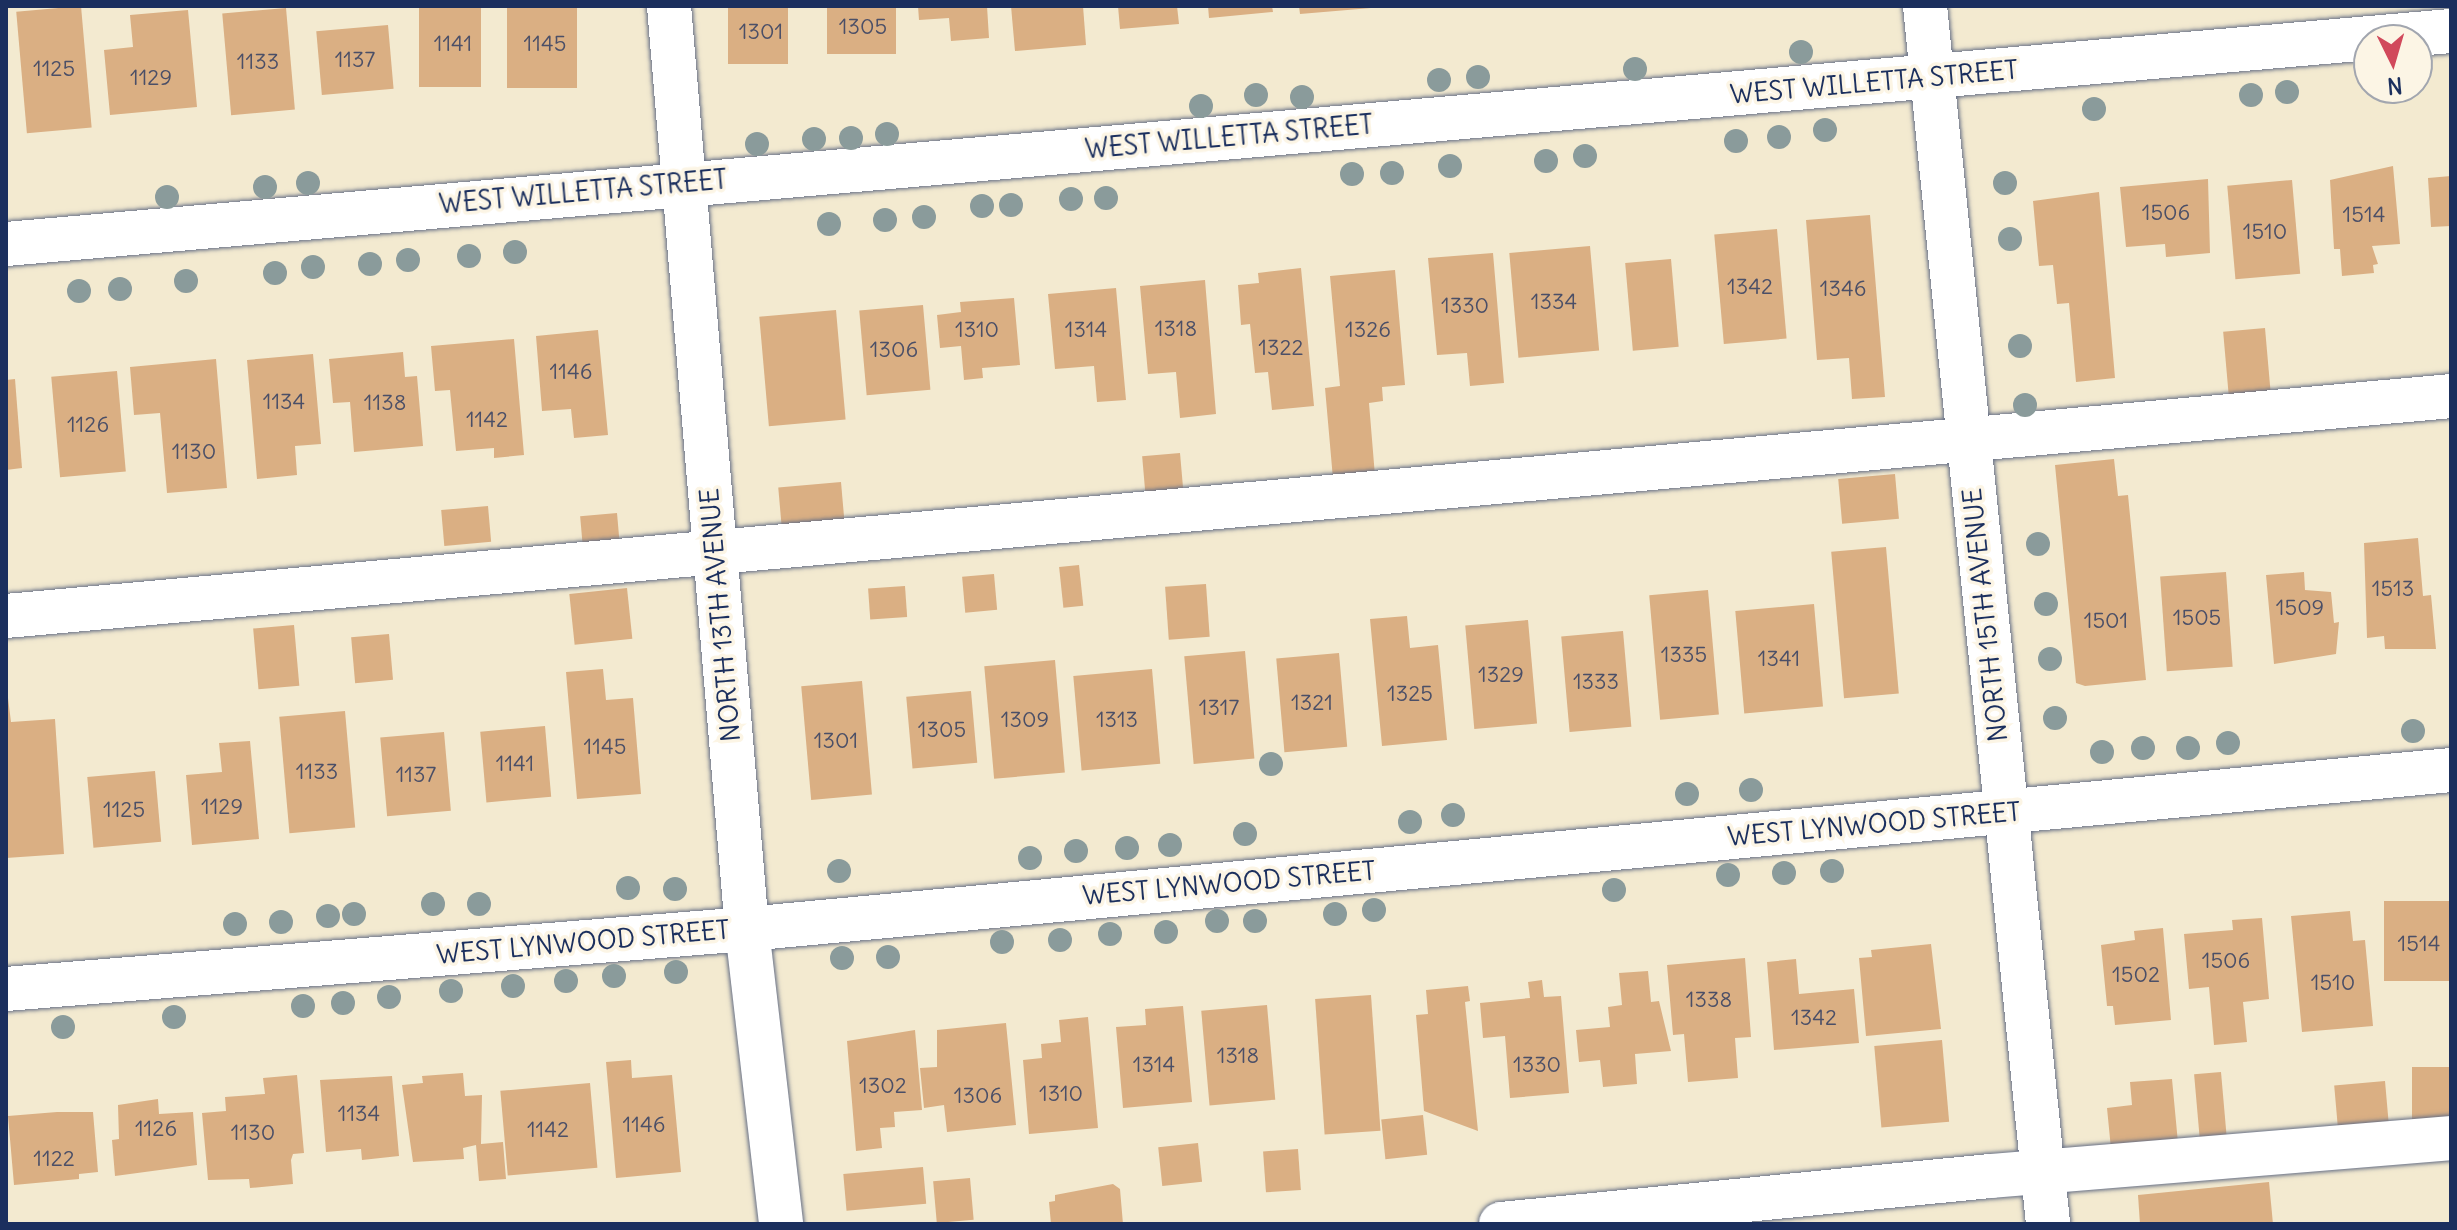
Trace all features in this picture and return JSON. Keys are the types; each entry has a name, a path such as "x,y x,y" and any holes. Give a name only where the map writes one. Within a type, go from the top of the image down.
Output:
{"street":[{"name":"NORTH 13TH AVENUE","path":"669,6 747,929 781,1224"},
{"name":"NORTH 15TH AVENUE","path":"1925,6 2048,1224"},
{"name":"WEST WILLETTA STREET","path":"6,244 2451,31"},
{"path":"6,616 1967,442 2451,396"},
{"name":"WEST LYNWOOD STREET","path":"6,989 747,929 2451,770"},
{"path":"1501,1224 2042,1171 2451,1138"}],"building":[{"path":"81,6 92,128 27,133 16,12"},
{"path":"419,6 481,6 481,87 419,87"},
{"path":"507,6 577,6 577,88 507,88"},
{"path":"728,6 788,6 788,64 728,64"},
{"path":"827,6 896,6 896,54 827,54"},
{"path":"918,6 987,6 989,38 951,41 949,18 919,20"},
{"path":"1011,6 1083,6 1086,45 1015,51"},
{"path":"1118,6 1177,6 1179,24 1120,29"},
{"path":"1208,6 1272,6 1273,12 1209,18"},
{"path":"1299,6 1370,6 1371,8 1300,14"},
{"path":"286,8 295,110 231,115 222,14"},
{"path":"188,10 197,107 110,115 104,50 133,47 130,15"},
{"path":"388,25 394,89 322,95 316,31"},
{"path":"2393,166 2400,244 2372,246 2378,264 2373,265 2374,273 2342,276 2340,249 2334,249 2330,180"},
{"path":"2451,176 2451,226 2431,227 2428,178"},
{"path":"2208,179 2210,253 2166,257 2165,244 2126,247 2120,187"},
{"path":"2292,180 2300,274 2235,279 2227,186"},
{"path":"2099,192 2115,378 2076,382 2069,303 2057,304 2053,265 2039,266 2033,201"},
{"path":"1870,215 1885,397 1852,399 1849,358 1817,360 1806,220"},
{"path":"1777,229 1787,339 1724,344 1714,234"},
{"path":"1590,246 1599,351 1518,358 1509,253"},
{"path":"1493,253 1504,383 1470,386 1467,353 1437,355 1428,258"},
{"path":"1671,259 1679,347 1633,351 1625,263"},
{"path":"1301,268 1314,406 1272,410 1268,372 1255,373 1250,324 1241,325 1238,285 1259,283 1258,273"},
{"path":"1395,270 1405,385 1382,387 1383,401 1369,403 1375,476 1333,479 1325,388 1340,386 1330,276"},
{"path":"1205,280 1216,414 1180,418 1176,372 1148,374 1140,286"},
{"path":"1116,288 1126,400 1097,402 1094,366 1055,369 1048,294"},
{"path":"1014,298 1020,365 982,368 983,378 964,380 961,346 940,348 937,315 961,312 960,302"},
{"path":"923,305 930,390 867,395 859,311"},
{"path":"836,310 846,420 769,426 759,317"},
{"path":"2265,328 2271,396 2229,399 2223,332"},
{"path":"598,330 608,435 574,438 571,409 542,411 536,336"},
{"path":"514,339 524,455 494,458 494,448 456,451 450,390 435,391 431,346"},
{"path":"403,352 405,377 417,376 423,446 354,452 350,402 333,403 329,359"},
{"path":"313,354 321,444 295,446 297,475 257,479 247,360"},
{"path":"216,359 227,488 167,493 160,413 134,415 130,367"},
{"path":"117,371 126,472 60,477 51,377"},
{"path":"15,379 22,468 6,470 6,380"},
{"path":"1180,453 1183,491 1145,494 1142,456"},
{"path":"2114,459 2118,496 2128,495 2146,680 2085,686 2076,683 2055,465"},
{"path":"1895,474 1899,519 1842,524 1838,479"},
{"path":"841,482 845,525 782,530 778,487"},
{"path":"488,506 491,542 444,546 441,510"},
{"path":"617,513 620,547 583,550 580,516"},
{"path":"2418,538 2423,596 2431,595 2436,649 2385,649 2384,636 2367,638 2364,543"},
{"path":"1886,547 1899,693 1844,698 1831,552"},
{"path":"1079,565 1083,606 1063,608 1059,567"},
{"path":"2226,572 2233,667 2167,671 2160,577"},
{"path":"2304,572 2305,590 2331,592 2334,623 2339,622 2336,654 2274,664 2266,575"},
{"path":"994,574 997,610 965,613 962,577"},
{"path":"1206,584 1210,637 1169,640 1165,587"},
{"path":"905,586 907,617 870,620 868,589"},
{"path":"627,588 632,639 575,645 569,594"},
{"path":"1708,590 1719,715 1660,720 1649,595"},
{"path":"1814,604 1823,707 1744,713 1735,611"},
{"path":"1407,616 1410,648 1438,645 1447,740 1382,746 1370,619"},
{"path":"1528,620 1537,724 1474,729 1465,625"},
{"path":"294,625 299,686 258,689 253,629"},
{"path":"1623,631 1631,727 1570,732 1561,636"},
{"path":"389,634 393,680 355,683 351,637"},
{"path":"1245,651 1254,759 1194,764 1184,656"},
{"path":"1339,653 1347,747 1284,752 1276,658"},
{"path":"1055,660 1065,773 994,779 984,666"},
{"path":"603,669 606,700 633,698 641,794 577,799 566,672"},
{"path":"1152,669 1160,764 1082,771 1073,676"},
{"path":"862,681 872,795 811,800 801,686"},
{"path":"6,682 11,722 55,719 64,854 6,858"},
{"path":"971,691 977,763 913,768 906,697"},
{"path":"345,711 355,828 289,833 279,717"},
{"path":"545,726 551,797 486,802 480,732"},
{"path":"444,732 451,811 387,816 380,738"},
{"path":"250,741 259,839 192,845 186,775 222,772 219,743"},
{"path":"155,771 161,842 93,848 87,777"},
{"path":"2384,901 2451,901 2451,981 2384,981"},
{"path":"2350,911 2353,941 2365,940 2373,1026 2302,1032 2291,916"},
{"path":"2262,918 2269,999 2243,1002 2247,1042 2214,1045 2209,987 2189,989 2184,934 2233,930 2232,920"},
{"path":"2163,928 2171,1020 2115,1025 2113,1006 2107,1006 2101,945 2135,940 2134,931"},
{"path":"1931,944 1941,1029 1866,1036 1859,958 1872,957 1871,950"},
{"path":"1745,958 1751,1037 1735,1038 1738,1078 1688,1082 1684,1034 1673,1035 1667,965"},
{"path":"1796,959 1799,994 1854,989 1859,1043 1774,1050 1767,962"},
{"path":"1648,971 1651,1002 1659,1001 1671,1051 1635,1054 1637,1084 1603,1087 1600,1060 1579,1062 1576,1030 1610,1027 1608,1007 1622,1005 1619,973"},
{"path":"1542,980 1544,997 1561,996 1569,1093 1510,1098 1505,1036 1483,1038 1480,1003 1530,998 1528,982"},
{"path":"1468,986 1470,1001 1465,1002 1478,1131 1424,1111 1416,1015 1428,1014 1426,990"},
{"path":"1371,995 1380,1131 1325,1135 1315,999"},
{"path":"1267,1005 1275,1100 1210,1105 1201,1011"},
{"path":"1183,1006 1192,1102 1123,1108 1116,1027 1146,1025 1145,1009"},
{"path":"1088,1017 1098,1128 1029,1134 1023,1060 1042,1058 1041,1044 1061,1042 1059,1020"},
{"path":"1006,1023 1016,1125 947,1132 944,1105 924,1108 920,1068 937,1067 937,1030"},
{"path":"915,1030 922,1110 894,1112 895,1127 880,1128 882,1148 856,1151 847,1041"},
{"path":"1942,1040 1949,1122 1881,1128 1874,1046"},
{"path":"631,1060 632,1078 672,1075 681,1172 616,1178 606,1062"},
{"path":"2412,1067 2451,1067 2451,1119 2412,1119"},
{"path":"2221,1072 2227,1140 2200,1142 2194,1074"},
{"path":"463,1073 465,1096 482,1095 481,1144 503,1142 506,1179 479,1181 476,1145 463,1148 464,1159 413,1162 402,1085 423,1083 422,1076"},
{"path":"297,1075 304,1153 293,1154 293,1184 250,1188 249,1179 208,1180 202,1113 226,1111 225,1097 265,1094 263,1078"},
{"path":"392,1076 399,1156 362,1160 361,1149 326,1152 320,1080"},
{"path":"2172,1079 2178,1143 2111,1149 2107,1108 2132,1105 2130,1082"},
{"path":"2385,1081 2389,1125 2338,1129 2334,1085"},
{"path":"590,1083 597,1168 508,1176 500,1091"},
{"path":"158,1099 159,1114 193,1112 197,1165 115,1176 112,1140 119,1139 118,1105"},
{"path":"93,1112 98,1172 79,1174 79,1179 14,1185 8,1116"},
{"path":"1423,1115 1427,1155 1385,1159 1381,1119"},
{"path":"1198,1143 1202,1182 1162,1186 1158,1147"},
{"path":"1298,1149 1301,1190 1266,1192 1263,1151"},
{"path":"923,1167 926,1204 847,1211 843,1174"},
{"path":"970,1178 974,1220 937,1223 933,1181"},
{"path":"2269,1182 2273,1224 2140,1224 2138,1195"},
{"path":"1113,1184 1120,1189 1123,1224 1051,1224 1049,1202 1055,1201 1055,1195"}]}
